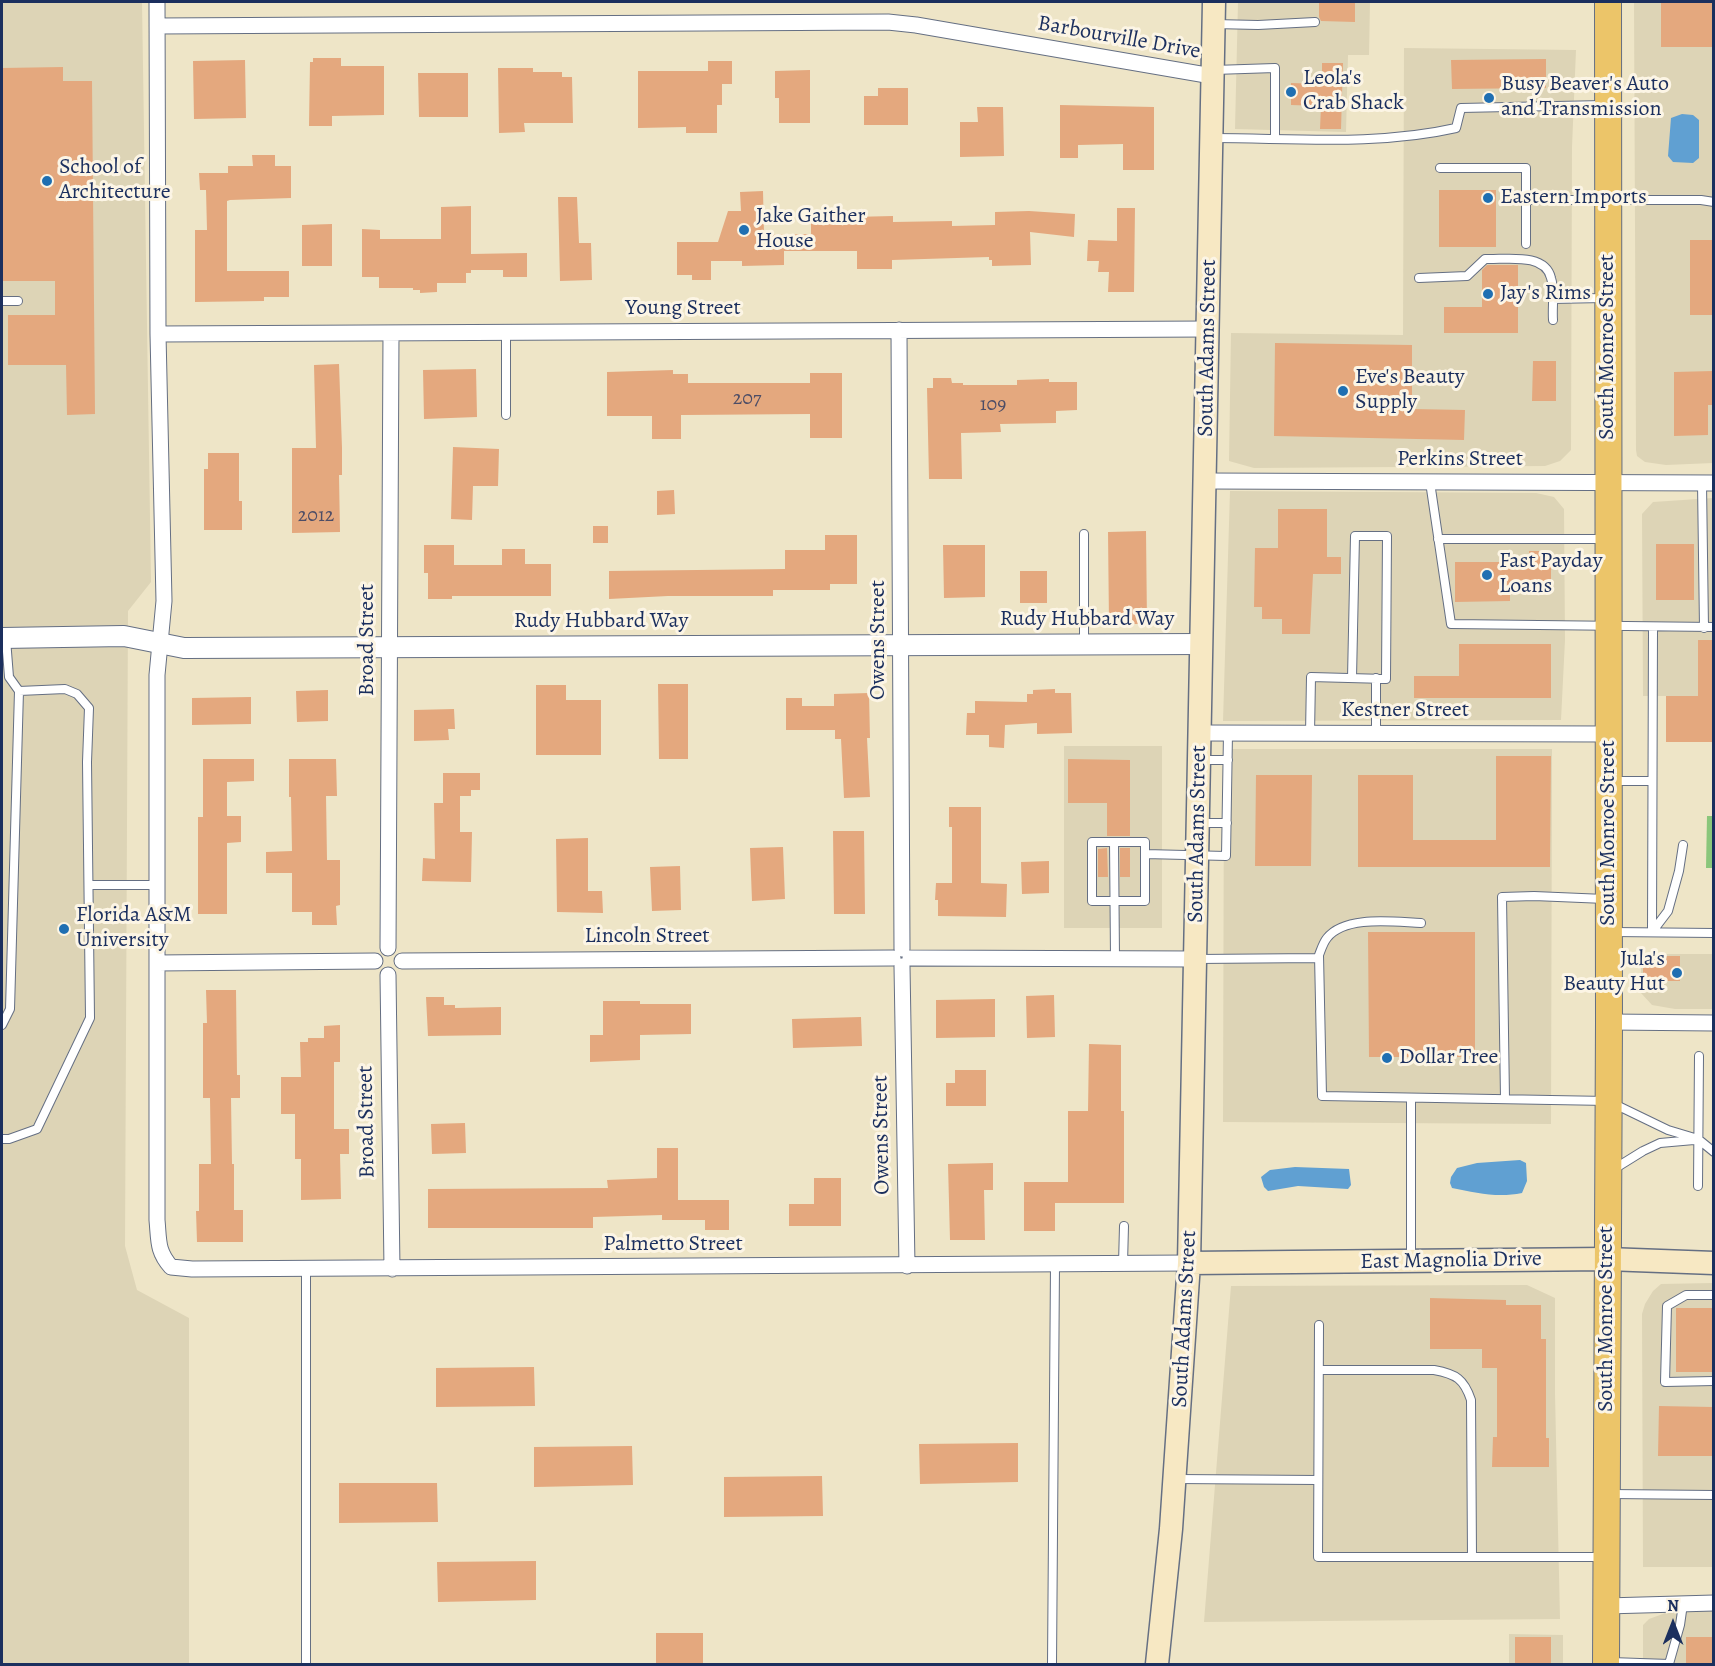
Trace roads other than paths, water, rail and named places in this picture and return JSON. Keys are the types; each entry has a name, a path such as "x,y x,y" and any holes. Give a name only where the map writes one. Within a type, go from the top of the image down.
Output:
{"main road":[{"name":"South Monroe Street","path":"1606,1663 1609,1022 1608,2"},
{"name":"South Adams Street","path":"1156,1665 1174,1479 1189,1263 1214,13"},
{"name":"East Magnolia Drive","path":"1189,1263 1607,1259 1713,1263"}],"street":[{"path":"157,2 158,334 164,601 157,675 157,963 375,961"},
{"name":"Barbourville Drive","path":"157,26 888,22 1212,73"},
{"name":"Young Street","path":"158,334 1209,328"},
{"name":"Owens Street","path":"899,330 902,958 907,1266"},
{"name":"Broad Street","path":"388,948 391,333"},
{"name":"Perkins Street","path":"1206,481 1708,483"},
{"name":"Rudy Hubbard Way","path":"4,638 124,636 184,648 1202,644"},
{"name":"Kestner Street","path":"1201,733 1609,734"},
{"path":"388,948 398,952 402,961 398,970 388,975 379,970 375,961 379,952 388,948"},
{"name":"Lincoln Street","path":"402,961 1195,959"},
{"name":"Palmetto Street","path":"157,963 159,1248 171,1267 192,1269 392,1269 1189,1263"},
{"name":"Broad Street","path":"388,975 392,1269"},
{"path":"1609,1022 1713,1023"},
{"path":"1606,1606 1713,1603"}],"lane":[{"path":"1214,13 1258,25 1315,21"},
{"path":"1212,73 1275,68 1275,139"},
{"path":"1211,138 1362,139 1424,135 1456,128 1461,108 1608,105"},
{"path":"1440,168 1526,168 1526,244"},
{"path":"1526,200 1701,200 1713,202"},
{"path":"1419,278 1467,276 1485,260 1534,260 1547,268 1552,278 1552,320"},
{"path":"1552,299 1608,298"},
{"path":"2,301 18,301"},
{"path":"506,332 506,416"},
{"path":"1430,482 1451,624 1713,627"},
{"path":"1704,628 1708,483"},
{"path":"1084,534 1084,644"},
{"path":"1310,734 1311,677 1386,679 1387,536 1354,536 1352,678"},
{"path":"1438,539 1609,539"},
{"path":"1652,932 1653,628"},
{"path":"2,1025 10,1009 19,691 9,677 4,638"},
{"path":"1376,678 1376,734"},
{"path":"2,1139 9,1139 37,1129 90,1018 87,762 89,708 76,694 65,689 19,691"},
{"path":"1145,854 1226,856 1228,733"},
{"path":"1200,760 1228,760"},
{"path":"1609,782 1652,782"},
{"path":"1199,823 1227,823"},
{"path":"1092,842 1145,842 1145,854 1145,901 1092,901 1092,842"},
{"path":"1114,842 1115,958"},
{"path":"1652,932 1668,911 1679,871 1683,845"},
{"path":"88,885 158,885"},
{"path":"1505,1099 1502,897 1609,899"},
{"path":"1420,923 1370,922 1340,927 1327,938 1319,958 1322,1096 1608,1101 1668,1130 1698,1139 1713,1152"},
{"path":"1609,932 1713,933"},
{"path":"1195,959 1319,958"},
{"path":"1698,1186 1699,1056"},
{"path":"1411,1098 1411,1261"},
{"path":"1608,1173 1639,1153 1660,1143 1698,1139"},
{"path":"1123,1264 1124,1226"},
{"path":"1052,1665 1055,1265"},
{"path":"306,1269 306,1665"},
{"path":"1713,1295 1686,1295 1667,1306 1665,1382 1713,1381"},
{"path":"1319,1325 1318,1557 1606,1557"},
{"path":"1319,1371 1434,1370 1449,1372 1467,1388 1471,1400 1472,1557"},
{"path":"1174,1479 1318,1480"},
{"path":"1606,1494 1713,1495"},
{"path":"1606,1663 1669,1664 1683,1604"}],"water":[{"path":"1682,114 1693,115 1699,120 1699,158 1693,163 1673,162 1668,156 1671,118"},
{"path":"1520,1160 1526,1163 1527,1181 1522,1193 1496,1195 1478,1193 1452,1188 1450,1183 1457,1168 1477,1163"},
{"path":"1295,1167 1349,1169 1351,1185 1348,1189 1298,1186 1268,1191 1264,1187 1261,1177 1270,1170"}],"place":[{"name":"Leola's Crab Shack","path":"1291,92"},
{"name":"Busy Beaver's Auto and Transmission","path":"1489,98"},
{"name":"School of Architecture","path":"47,181"},
{"name":"Eastern Imports","path":"1488,198"},
{"name":"Jake Gaither House","path":"744,230"},
{"name":"Jay's Rims","path":"1488,294"},
{"name":"Eve's Beauty Supply","path":"1343,391"},
{"name":"Fast Payday Loans","path":"1487,575"},
{"name":"Florida A&M University","path":"64,929"},
{"name":"Jula's Beauty Hut","path":"1677,973"},
{"name":"Dollar Tree","path":"1387,1058"}]}
